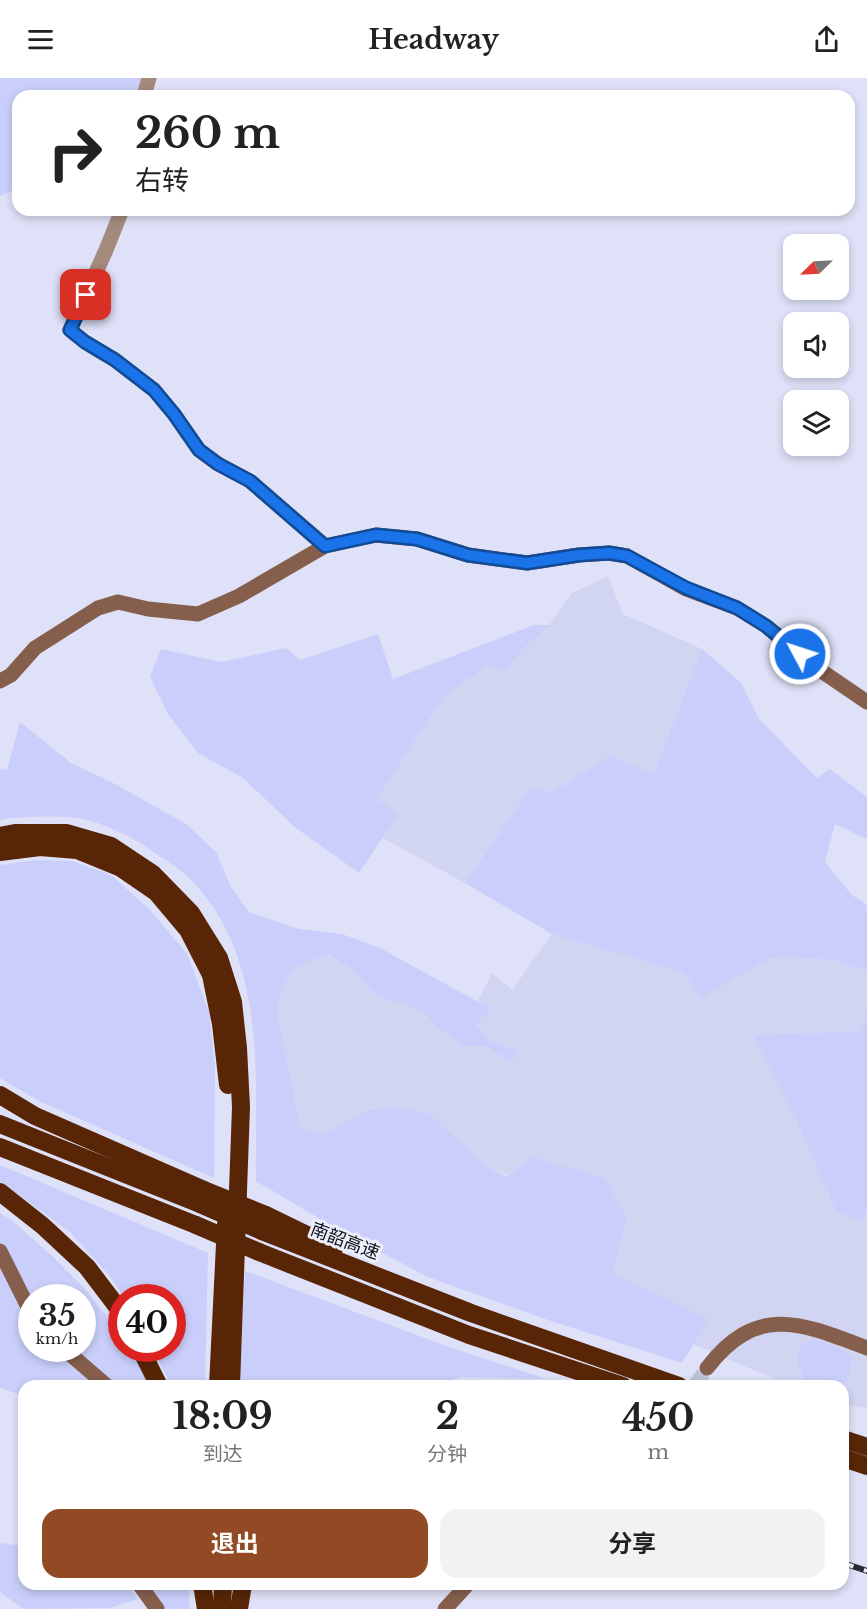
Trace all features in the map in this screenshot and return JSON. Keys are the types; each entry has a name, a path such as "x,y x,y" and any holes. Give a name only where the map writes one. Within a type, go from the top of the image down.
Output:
{"highway":[{"path":"0,836 15,832 66,833 111,846 153,874 191,913 219,958 233,1002 241,1107 231,1380"},
{"path":"0,852 40,847 77,850 121,868 156,892 188,930 211,975 228,1073 229,1150 218,1380"},
{"path":"0,1095 35,1116 202,1197"},
{"name":"南韶高速","path":"0,1124 202,1197 471,1313 662,1380"},
{"path":"0,1147 469,1335 605,1380"},
{"path":"0,1192 43,1226 87,1267 108,1295"},
{"path":"147,1362 156,1380"},
{"path":"849,1441 867,1447"},
{"path":"849,1460 867,1466"},
{"path":"849,1471 867,1476"},
{"path":"203,1590 207,1609"},
{"path":"207,1609 209,1590"},
{"path":"222,1609 223,1590"},
{"path":"239,1609 242,1590"}],"street":[{"path":"120,216 70,330 154,390 199,450 218,464 250,481 325,546"},
{"path":"0,681 11,675 34,648 98,608 118,602 148,609 198,614 239,596 325,546 376,535 417,539 468,555 527,563 579,555 609,553 627,556 686,588 737,608 766,626 817,668 867,702"},
{"path":"0,1251 18,1287"},
{"path":"707,1368 720,1351 734,1340 748,1331 768,1326 791,1324 814,1328 867,1348"},
{"path":"79,1362 100,1380"},
{"path":"143,1590 157,1609"},
{"path":"445,1609 462,1590"}],"shaded area":[{"path":"0,78 149,78 146,90 12,90 12,191 0,196"},
{"path":"608,576 623,614 702,649 654,773 609,756 552,792 531,787 465,883 383,838 398,813 377,799 444,696 488,664 505,671 523,649 549,625 572,593"},
{"path":"534,625 549,625 523,649 505,671 488,665 444,696 377,799 399,813 359,873 296,828 243,778 198,753 170,717 150,677 161,649 221,662 286,648 300,660 378,634 393,679"},
{"path":"702,649 741,683 759,719 817,778 830,769 867,797 867,839 835,824 825,862 852,895 867,905 867,971 833,960 788,957 769,959 701,998 685,973 552,934 465,883 531,787 552,792 609,756 654,773"},
{"path":"20,722 71,763 113,783 186,824 216,852 231,887 249,912 299,929 342,934 380,948 491,1009 476,1025 489,1040 518,1051 511,1063 486,1046 465,1046 437,1027 423,1011 377,996 352,969 327,954 295,968 280,991 278,1018 301,1128 324,1133 367,1110 395,1107 428,1113 490,1169 508,1177 533,1157 605,1178 627,1217 613,1272 709,1319 682,1363 545,1319 428,1277 342,1232 256,1181 255,1063 252,1023 245,984 234,947 217,912 192,881 173,865 137,841 109,827 82,819 64,817 0,820 0,769 7,770"},
{"path":"37,860 72,861 111,875 151,911 187,954 209,1012 215,1068 214,1178 39,1101 0,1078 0,865"},
{"path":"552,934 686,973 702,997 769,959 788,957 833,960 867,971 867,1001 862,1031 753,1035 796,1119 861,1221 867,1213 867,1408 849,1405 849,1380 777,1380 693,1344 709,1319 613,1272 627,1217 490,1169 428,1114 395,1107 367,1110 324,1133 301,1128 278,1018 280,991 295,968 326,954 352,969 377,996 423,1011 437,1027 465,1046 486,1046 511,1063 518,1051 489,1040 476,1025 491,1009 478,1001 492,973 512,990"},
{"path":"867,1001 867,1213 862,1221 837,1212 796,1119 753,1035 862,1031"},
{"path":"0,1165 208,1253 205,1380 168,1380 159,1362 186,1362 186,1284 115,1284 71,1233 0,1181"},
{"path":"0,1213 14,1222 80,1284 18,1284 18,1362 96,1362 96,1303 108,1318 108,1362 137,1362 146,1380 18,1380 18,1394 0,1388"},
{"path":"245,1271 446,1346 547,1379 461,1377 450,1380 239,1380"},
{"path":"812,1339 839,1347 852,1357 849,1378 847,1380 805,1380 797,1360 800,1346"},
{"path":"0,1543 18,1545 18,1590 132,1590 138,1599 109,1608 23,1609 0,1592"},
{"path":"143,1590 188,1590 190,1609 157,1609"}],"tunnel":[{"path":"699,1380 707,1368"}],"railway":[{"path":"849,1565 867,1571"}],"route":[{"path":"86,295 70,330 154,390 199,450 218,464 250,481 325,546 376,535 417,539 468,555 527,563 579,555 609,553 627,556 686,588 737,608 766,626 800,654"}]}
